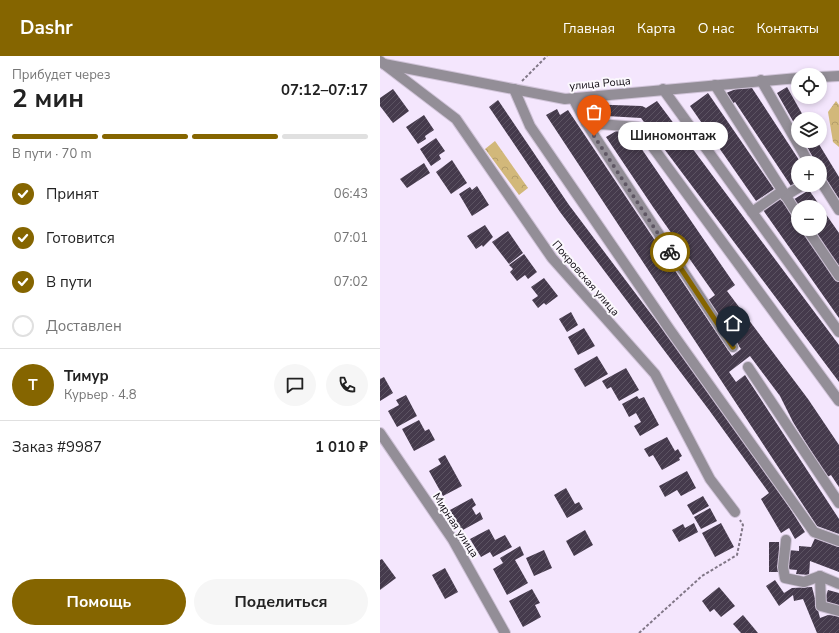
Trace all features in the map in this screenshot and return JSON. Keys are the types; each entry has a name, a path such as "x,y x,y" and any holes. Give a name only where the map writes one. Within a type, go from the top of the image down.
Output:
{"street":[{"name":"улица Роща","path":"381,62 566,99 791,78"},
{"name":"Покровская улица","path":"381,62 456,119 552,258 655,374 710,479 735,512"},
{"path":"827,77 839,76"},
{"path":"761,80 805,156"},
{"path":"715,85 791,204"},
{"path":"514,89 530,126 670,330 814,532 839,541"},
{"path":"663,89 839,332"},
{"path":"573,98 586,123 733,347"},
{"path":"586,123 638,127 839,401"},
{"path":"752,212 791,190"},
{"path":"827,191 839,210"},
{"path":"812,236 839,276"},
{"path":"748,367 839,503"},
{"name":"Мирная улица","path":"380,433 453,540 506,633"},
{"path":"786,540 783,567 785,578 804,582 820,576 839,584"},
{"path":"820,576 821,606 839,611"}],"path":[{"path":"514,89 547,56"},
{"path":"639,633 702,576 737,555 742,525 735,512"}],"green space":[{"path":"836,101 839,105 839,147 833,142 828,112"},
{"path":"495,141 528,188 519,195 485,149"}],"building":[{"path":"787,87 791,94 791,104 797,104 801,112 791,112 791,118 777,93"},
{"path":"752,88 796,156 791,156 791,186 735,102 732,104 726,93 736,89"},
{"path":"393,89 409,111 393,123 380,106 380,98"},
{"path":"708,93 774,189 756,201 690,106"},
{"path":"498,100 569,205 718,403 777,488 805,532 795,539 789,528 781,533 761,499 769,493 709,410 560,212 489,107"},
{"path":"657,101 839,345 839,382 641,118 589,115 583,104 642,106 646,108"},
{"path":"557,109 560,115 568,110 732,356 741,349 707,301 715,295 606,137 618,130 630,132 735,285 727,291 808,399 839,445 839,487 831,475 827,477 793,422 780,396 750,356 729,372 736,382 745,375 839,519 839,534 817,526 546,115"},
{"path":"424,115 434,130 425,136 426,139 418,144 406,127"},
{"path":"436,138 445,151 439,155 441,159 431,166 420,149"},
{"path":"808,148 821,148 826,156 812,156"},
{"path":"827,157 839,177 839,199 827,181"},
{"path":"452,160 467,183 451,194 436,172"},
{"path":"424,163 430,173 407,188 400,179"},
{"path":"477,186 489,205 472,216 459,194 470,187 472,190"},
{"path":"806,192 810,192 816,200 793,200"},
{"path":"781,197 791,212 791,236 808,236 839,279 839,318 763,210"},
{"path":"827,216 839,233 839,273 815,236 827,236"},
{"path":"485,225 493,237 483,247 482,245 476,249 467,236"},
{"path":"508,231 523,253 509,264 492,242"},
{"path":"524,254 537,272 528,279 525,275 517,281 510,272 513,269 509,265"},
{"path":"544,278 558,296 546,305 544,303 538,308 532,300 538,296 531,287"},
{"path":"571,312 578,325 567,332 559,319"},
{"path":"584,328 595,346 578,355 568,337"},
{"path":"597,356 608,374 585,387 574,369"},
{"path":"626,368 639,390 619,401 611,387 607,389 602,381"},
{"path":"384,377 393,393 380,401 380,379"},
{"path":"406,395 417,416 397,427 388,411 399,405 396,400"},
{"path":"637,396 639,399 644,397 659,425 640,436 634,426 641,422 636,413 629,417 622,404"},
{"path":"419,420 425,431 429,429 435,440 414,451 402,429"},
{"path":"667,437 675,451 678,449 682,456 679,458 680,460 662,470 653,455 649,457 644,449"},
{"path":"445,455 462,486 443,496 429,471 441,464 438,459"},
{"path":"687,471 696,488 681,496 677,490 665,497 659,486"},
{"path":"566,488 575,504 579,502 583,509 567,518 554,495"},
{"path":"703,496 709,506 693,515 687,505"},
{"path":"472,498 476,505 472,508 476,515 480,512 483,519 461,531 450,510"},
{"path":"710,508 717,521 701,529 694,517"},
{"path":"694,523 698,532 679,542 672,530 683,524 685,528"},
{"path":"721,523 734,547 715,557 702,533"},
{"path":"489,529 495,540 505,535 512,547 493,557 490,552 481,557 470,539"},
{"path":"585,530 593,545 574,556 566,541"},
{"path":"815,538 839,547 839,572 810,561 809,575 796,574 797,570 787,569 788,550 799,551 799,546 811,547"},
{"path":"769,542 779,542 779,572 769,572"},
{"path":"520,546 524,555 515,560 528,583 507,595 493,569 503,563 500,558"},
{"path":"544,550 552,568 534,576 526,558"},
{"path":"382,559 396,578 380,590 380,560"},
{"path":"445,568 458,592 445,599 432,575"},
{"path":"775,580 784,593 792,588 812,587 820,618 828,615 839,616 839,633 817,633 803,599 794,601 793,595 779,606 766,586"},
{"path":"719,587 735,606 721,617 714,609 710,612 702,601"},
{"path":"532,589 540,603 535,605 541,617 523,627 509,601"},
{"path":"828,590 839,593 839,606 824,601"},
{"path":"743,615 758,633 741,633 733,624"}],"way so far":[{"path":"594,136 670,252"}],"place":[{"name":"Шиномонтаж","path":"594,136"}],"route":[{"path":"670,252 733,347"}]}
